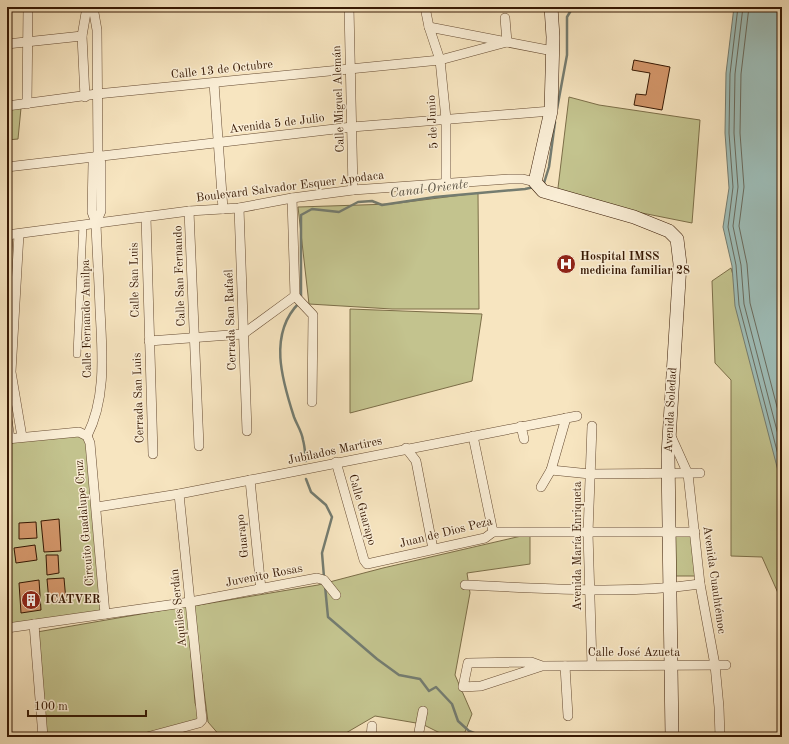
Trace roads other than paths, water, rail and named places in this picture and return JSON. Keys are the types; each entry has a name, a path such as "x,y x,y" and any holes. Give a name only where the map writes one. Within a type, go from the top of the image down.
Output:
{"main road":[{"path":"536,182 551,111 553,51 551,7"},
{"name":"Avenida Soledad","path":"536,182 544,191 661,227 669,231 677,239 680,264 669,431 672,737"}],"street":[{"path":"27,104 28,7"},
{"path":"85,96 82,36 87,7"},
{"name":"Calle Fernando Amilpa","path":"87,436 94,422 100,395 102,357 96,223 101,211 101,163 98,156 97,30 93,7"},
{"name":"Calle Miguel Alemán","path":"348,7 353,190"},
{"name":"5 de Junio","path":"425,7 429,27 440,60 446,119 446,184"},
{"path":"505,18 507,42"},
{"path":"429,27 553,51"},
{"path":"7,44 82,36"},
{"name":"Calle 13 de Octubre","path":"7,106 97,94 440,60 507,42"},
{"path":"214,83 223,209"},
{"name":"Avenida 5 de Julio","path":"7,167 352,127 551,111"},
{"name":"Boulevard Salvador Esquer Apodaca","path":"7,235 190,211 239,208 292,198 353,190 509,179 523,179 536,182"},
{"path":"292,198 295,296 313,315 312,402"},
{"name":"Cerrada San Rafaél","path":"239,208 247,431"},
{"name":"Calle San Fernando","path":"190,211 194,339 200,446"},
{"name":"Calle San Luis","path":"146,217 149,342"},
{"path":"77,354 83,225"},
{"path":"19,234 10,372 22,438"},
{"path":"7,235 7,257"},
{"path":"149,342 243,334 295,296"},
{"name":"Cerrada San Luis","path":"149,342 153,454"},
{"name":"Jubilados Martires","path":"96,507 179,494 406,448 577,416"},
{"path":"541,487 551,470 566,418"},
{"path":"7,419 8,439 79,432 87,436"},
{"path":"521,426 524,439"},
{"name":"Avenida María Enriqueta","path":"592,426 588,533 592,665"},
{"name":"Avenida Cuauhtémoc","path":"669,431 688,474 700,584 715,665 720,737"},
{"name":"Circuito Guadalupe Cruz","path":"87,436 90,443 105,614"},
{"path":"473,436 493,532"},
{"path":"406,448 416,461 433,550"},
{"name":"Calle Guarapo","path":"336,462 364,560 367,564"},
{"path":"551,470 590,474 700,473"},
{"name":"Guarapo","path":"250,480 261,589"},
{"name":"Aquiles Serdán","path":"147,737 199,724 202,720 179,494"},
{"name":"Juan de Dios Peza","path":"367,564 485,538 493,532 695,532"},
{"name":"Juvenito Rosas","path":"105,614 190,602 317,578 324,580 336,594"},
{"path":"465,585 589,589 671,588 700,584"},
{"path":"7,628 105,614"},
{"path":"34,624 43,737"},
{"name":"Calle José Azueta","path":"542,666 531,662 468,663 463,687 481,686 542,666 726,665"},
{"path":"565,666 568,716"},
{"path":"418,737 423,711"},
{"path":"371,737 372,726"}],"water":[{"path":"734,7 782,7 782,486 735,306 732,266 723,227 729,188 725,133 726,73"}],"waterway":[{"name":"Canal Oriente","path":"557,109 567,55 567,17 573,7"},
{"name":"Canal Oriente","path":"542,184 544,183 549,167 555,122"},
{"name":"Canal Oriente","path":"301,299 301,215 312,209 339,212 358,202 372,201 382,205 435,197 534,187"},
{"name":"Canal Oriente","path":"299,303 289,315 283,329 280,358 285,388 294,417 301,431 306,461"},
{"name":"Canal Oriente","path":"306,479 311,492 326,505 332,517 322,553 324,577"},
{"name":"Canal Oriente","path":"325,586 328,617 377,659 399,675 420,679 429,691 436,687 452,704 458,721 469,731 484,737"}],"place":[{"name":"Hospital IMSS medicina familiar 28","path":"566,264"},
{"name":"ICATVER","path":"31,600"}]}
